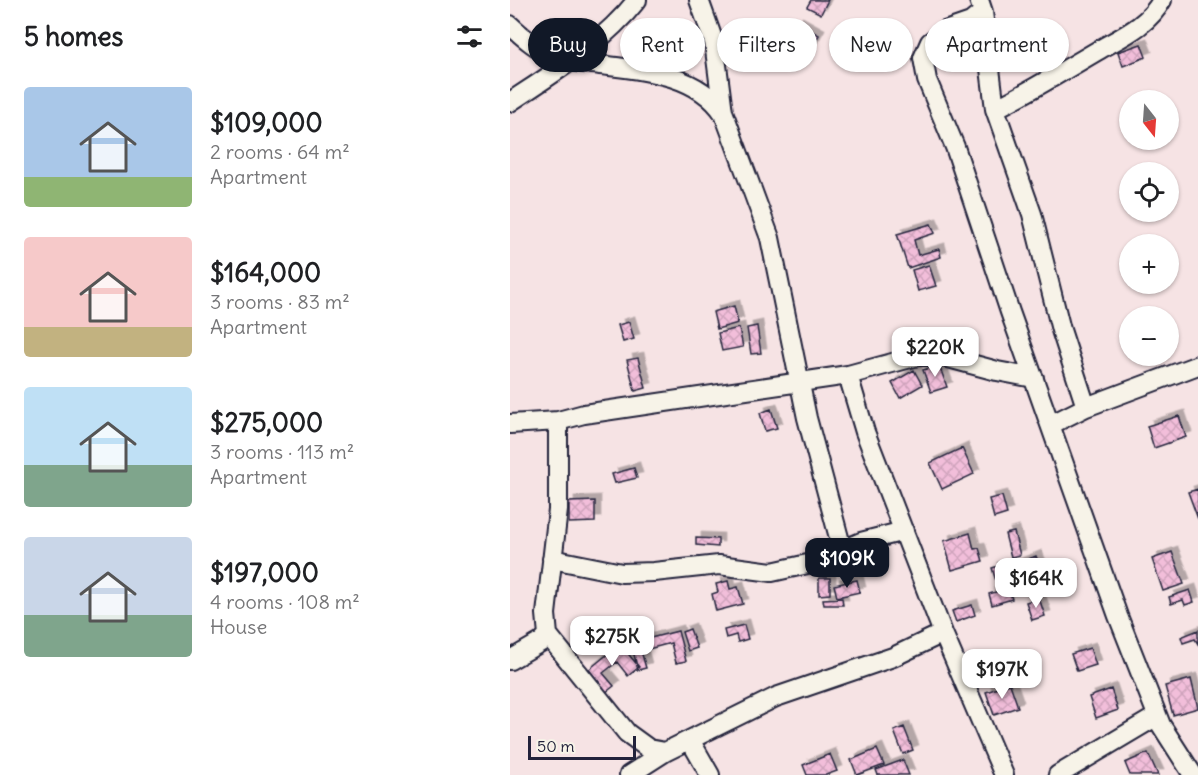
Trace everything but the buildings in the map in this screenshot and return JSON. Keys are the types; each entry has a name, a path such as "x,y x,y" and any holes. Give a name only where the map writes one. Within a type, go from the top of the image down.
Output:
{"street":[{"path":"608,32 621,21 637,0"},
{"path":"699,0 714,42 724,114 770,238 824,491 842,549"},
{"path":"995,109 1042,85 1128,34 1153,14 1162,0"},
{"path":"981,6 995,109 1032,214 1061,330 1086,407"},
{"path":"981,6 971,22 936,35 926,50 924,68 955,147 1052,424 1085,527 1157,716 1167,736 1193,775"},
{"path":"510,25 528,42"},
{"path":"608,67 657,73 679,80 700,89 716,102 724,114"},
{"path":"510,102 556,72"},
{"path":"510,424 558,421 593,412 848,375 918,356 941,356 1034,378"},
{"path":"1052,424 1086,407 1198,365"},
{"path":"848,375 865,432 943,633 1004,775"},
{"path":"558,421 559,477 546,614 548,635 627,733 649,749 664,752"},
{"path":"552,559 622,573 654,572 719,564 772,572 812,563 842,549 904,531"},
{"path":"629,775 664,752 776,697 892,657 943,633"},
{"path":"510,660 542,642 548,635"},
{"path":"1058,775 1157,716"},
{"path":"690,740 710,775"}]}
